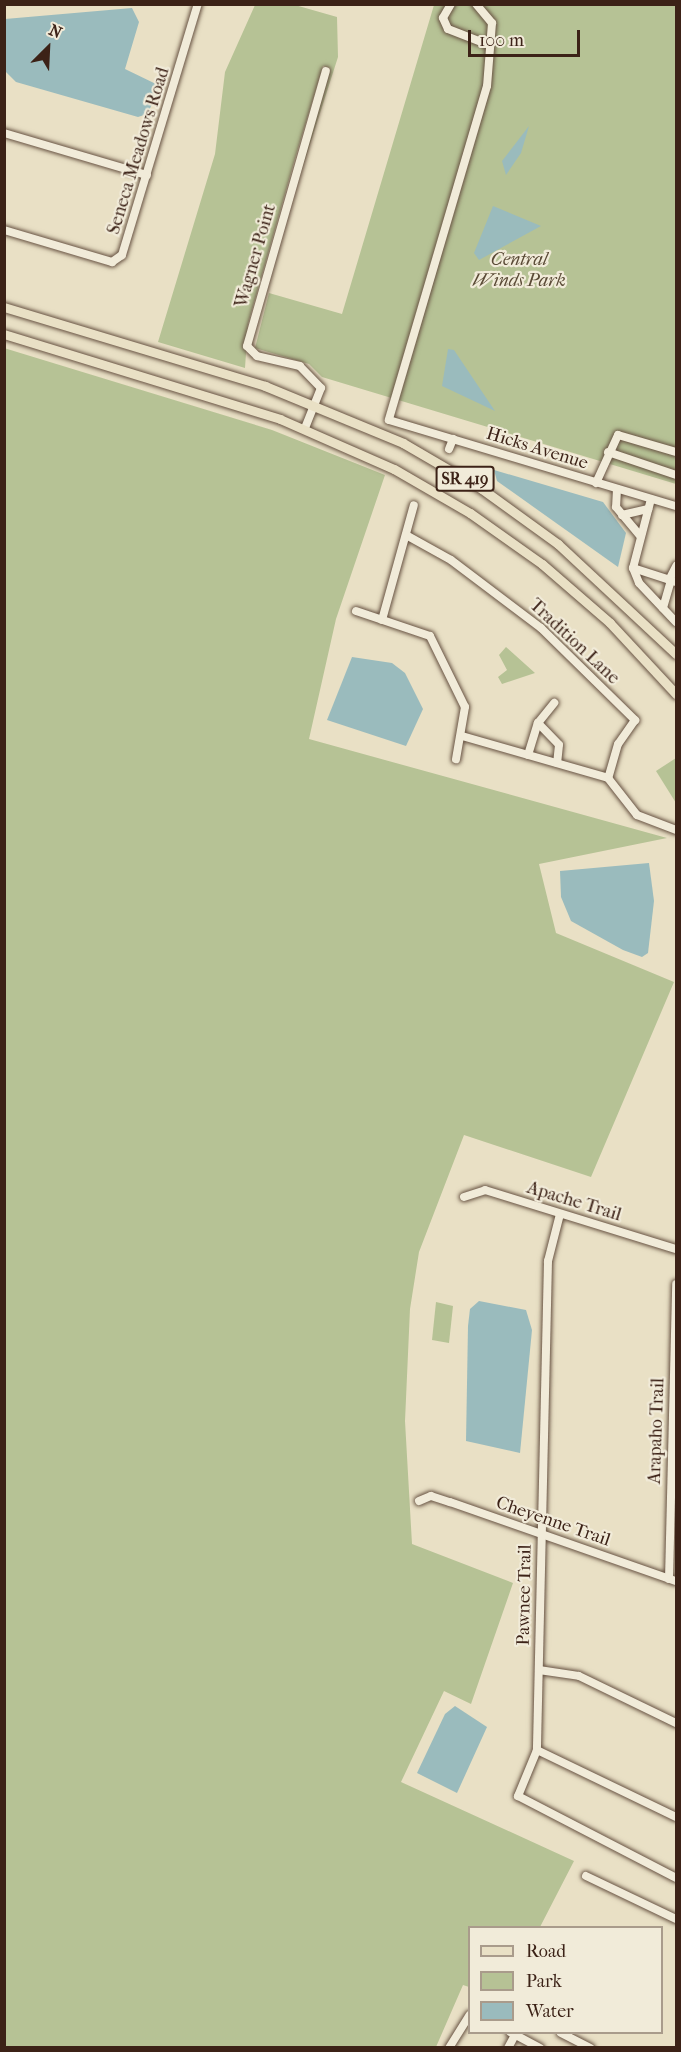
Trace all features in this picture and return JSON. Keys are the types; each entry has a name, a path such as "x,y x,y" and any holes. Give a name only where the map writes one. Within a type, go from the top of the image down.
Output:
{"main road":[{"name":"SR 419","path":"4,307 315,403 412,448 509,507 590,570 676,654"},
{"name":"SR 419","path":"4,334 305,428 394,468 495,529 588,603 676,694"}],"street":[{"name":"Seneca Meadows Road","path":"4,230 111,262 126,247 198,4"},
{"path":"451,4 443,18 448,29 489,45 490,15 476,4"},
{"name":"Hicks Avenue","path":"489,45 487,86 389,420 676,506"},
{"name":"Wagner Point","path":"315,403 321,388 306,370 257,356 247,346 326,71"},
{"path":"4,133 147,175"},
{"path":"305,428 315,403"},
{"path":"597,483 614,437 623,435 676,452"},
{"path":"449,449 453,440"},
{"path":"608,452 676,475"},
{"path":"617,489 614,499 639,536"},
{"path":"651,499 639,536 633,568 676,622"},
{"path":"382,620 414,505"},
{"path":"622,514 648,509"},
{"name":"Tradition Lane","path":"406,535 451,560 541,628 635,720 618,744 608,777"},
{"path":"663,608 676,566"},
{"path":"633,568 672,581"},
{"path":"356,611 430,636 465,707 462,736 456,759"},
{"path":"528,755 538,723 554,703"},
{"path":"538,723 559,745 556,763"},
{"path":"462,736 608,777 637,815 676,830"},
{"name":"Apache Trail","path":"464,1197 485,1190 676,1249"},
{"name":"Pawnee Trail","path":"561,1214 548,1261 537,1750 518,1796 676,1878"},
{"name":"Arapaho Trail","path":"673,1580 676,1284"},
{"name":"Cheyenne Trail","path":"419,1501 431,1496 673,1580"},
{"path":"539,1670 579,1676 676,1723"},
{"path":"537,1750 676,1817"},
{"path":"586,1876 676,1919"},
{"path":"449,2048 468,2017"},
{"path":"508,2048 512,2034 540,2048"},
{"path":"563,2034 590,2048"}],"green space":[{"path":"255,5 295,5 337,17 338,57 288,213 330,68 323,66 296,155 248,324 245,368 158,342 215,154 225,72"},
{"name":"Central Winds Park","path":"434,5 676,5 676,484 322,377 309,364 255,348 269,293 342,314"},
{"path":"4,348 272,430 385,475 336,619 309,739 667,838 539,864 556,933 674,982 591,1177 464,1135 419,1252 410,1309 405,1421 412,1544 513,1583 471,1704 444,1691 401,1782 574,1861 541,1926 468,1926 468,1987 463,1985 436,2047 5,2047"},
{"path":"506,647 535,673 502,684 498,677 507,670 499,655"},
{"path":"676,758 676,803 656,771"},
{"path":"436,1302 453,1306 449,1343 432,1340"}],"water":[{"path":"132,8 139,22 125,69 156,84 158,93 147,114 138,117 16,82 5,71 5,19"},
{"path":"529,126 521,153 506,175 502,161"},
{"path":"493,206 541,226 479,260 474,253"},
{"path":"448,349 454,350 495,411 442,386"},
{"path":"494,470 603,502 626,533 618,567 497,481"},
{"path":"352,657 392,663 405,673 423,709 406,746 327,720"},
{"path":"649,863 654,901 648,953 642,957 623,950 571,921 561,897 560,871"},
{"path":"479,1301 526,1310 532,1330 520,1453 466,1441 468,1326 470,1309"},
{"path":"455,1706 487,1727 457,1793 417,1773 445,1714"}]}
